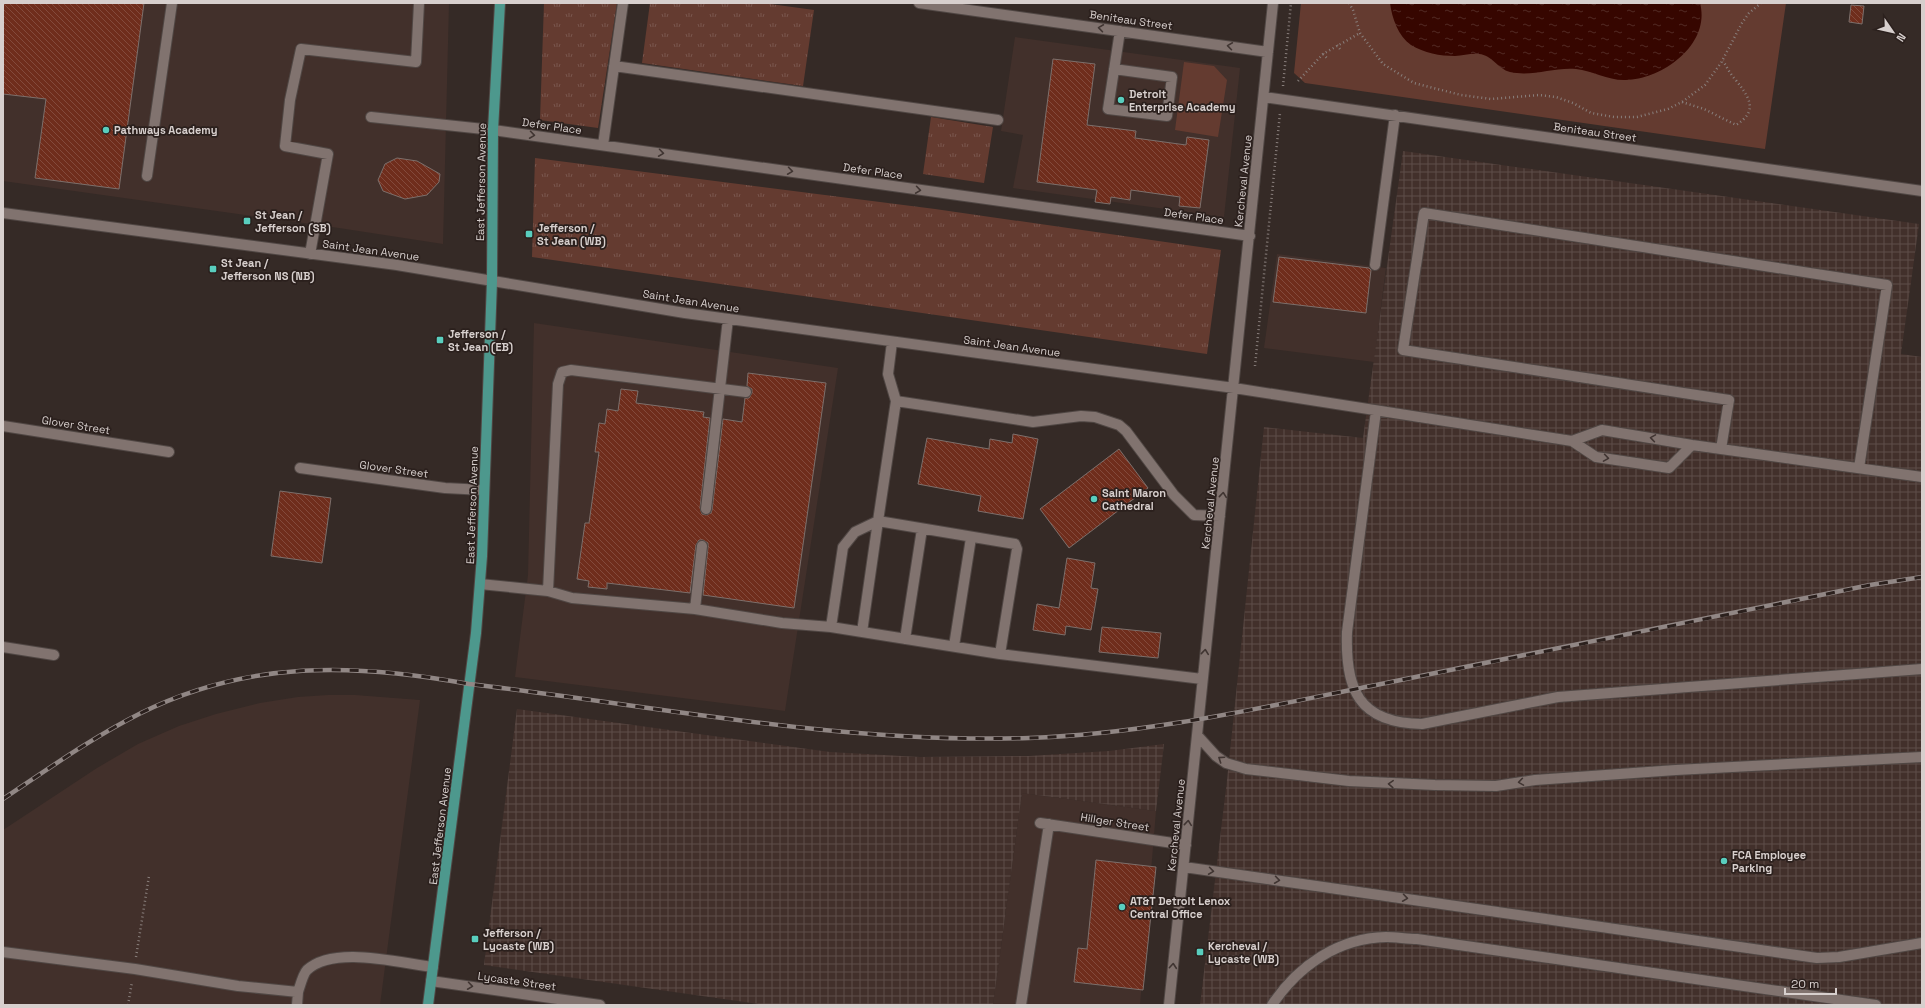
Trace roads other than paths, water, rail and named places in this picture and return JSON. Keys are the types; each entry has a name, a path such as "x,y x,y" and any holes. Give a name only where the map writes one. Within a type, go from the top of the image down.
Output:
{"main road":[{"name":"East Jefferson Avenue","path":"428,1005 476,633 480,584 492,281 493,130 500,3"}],"street":[{"path":"147,176 172,3"},
{"path":"310,254 328,154 285,146 290,100 300,49 416,62 419,3"},
{"path":"603,145 623,3"},
{"name":"Beniteau Street","path":"919,3 1268,52"},
{"name":"Kercheval Avenue","path":"1169,1005 1274,3"},
{"path":"1114,69 1172,77 1167,116 1108,109 1114,69 1120,31"},
{"path":"614,66 998,120"},
{"name":"Beniteau Street","path":"1264,97 1922,191"},
{"path":"1375,265 1395,115"},
{"name":"Defer Place","path":"371,117 493,130 1250,236"},
{"name":"Saint Jean Avenue","path":"3,213 397,265 728,319 1234,388 1572,441"},
{"path":"1721,449 1729,400 1403,350 1424,213 1887,285 1858,468"},
{"path":"706,509 728,319"},
{"path":"862,632 896,401 888,374 892,342"},
{"path":"548,591 558,384 562,372 570,370 746,392"},
{"path":"896,401 1033,422 1082,416 1108,420 1119,425 1126,431 1174,495 1194,515 1220,516"},
{"path":"1376,411 1347,632 1346,655 1348,671 1354,689 1366,706 1385,719 1422,724 1558,697 1922,669"},
{"name":"Glover Street","path":"3,426 169,452"},
{"path":"1572,441 1602,430 1692,445 1922,477"},
{"path":"1572,441 1596,457 1669,468 1692,445"},
{"name":"Glover Street","path":"300,468 445,488 484,490"},
{"path":"831,627 843,547 855,532 878,521 971,538 1010,542 1015,544 1017,549 1000,654"},
{"path":"905,639 922,530"},
{"path":"954,646 971,538"},
{"path":"695,610 702,546"},
{"path":"480,584 548,591 572,598 695,610 831,627 1000,654 1202,679"},
{"path":"3,647 54,655"},
{"path":"1197,735 1216,756 1226,763 1246,770 1349,782 1435,785 1496,786 1560,778 1922,757"},
{"name":"Hillger Street","path":"1020,1005 1044,824 1186,845"},
{"path":"1184,867 1817,958 1839,957 1922,943"},
{"path":"1272,1005 1291,981 1322,955 1356,941 1386,937 1417,939 1876,1005"},
{"path":"3,952 238,986 298,992"},
{"path":"297,1005 298,992 306,971 321,961 346,956 433,967"},
{"name":"Lycaste Street","path":"431,981 600,1005"}],"water":[{"path":"1390,3 1700,3 1701,18 1698,32 1691,45 1669,66 1640,78 1620,80 1576,69 1560,69 1535,73 1510,72 1484,55 1476,54 1449,56 1427,52 1411,45 1399,32 1392,15"}],"railway":[{"path":"3,799 88,743 141,713 181,696 221,683 262,675 302,671 343,670 385,672 748,722 888,735 958,738 1029,738 1118,731 1206,718 1870,585 1922,577"}],"place":[{"name":"Detroit Enterprise Academy","path":"1121,100"},
{"name":"Pathways Academy","path":"106,130"},
{"name":"St Jean / Jefferson (SB)","path":"247,221"},
{"name":"Jefferson / St Jean (WB)","path":"529,234"},
{"name":"St Jean / Jefferson NS (NB)","path":"213,269"},
{"name":"Jefferson / St Jean (EB)","path":"440,340"},
{"name":"Saint Maron Cathedral","path":"1094,499"},
{"name":"FCA Employee Parking","path":"1724,861"},
{"name":"AT&T Detroit Lenox Central Office","path":"1122,907"},
{"name":"Jefferson / Lycaste (WB)","path":"475,939"},
{"name":"Kercheval / Lycaste (WB)","path":"1200,952"}]}
